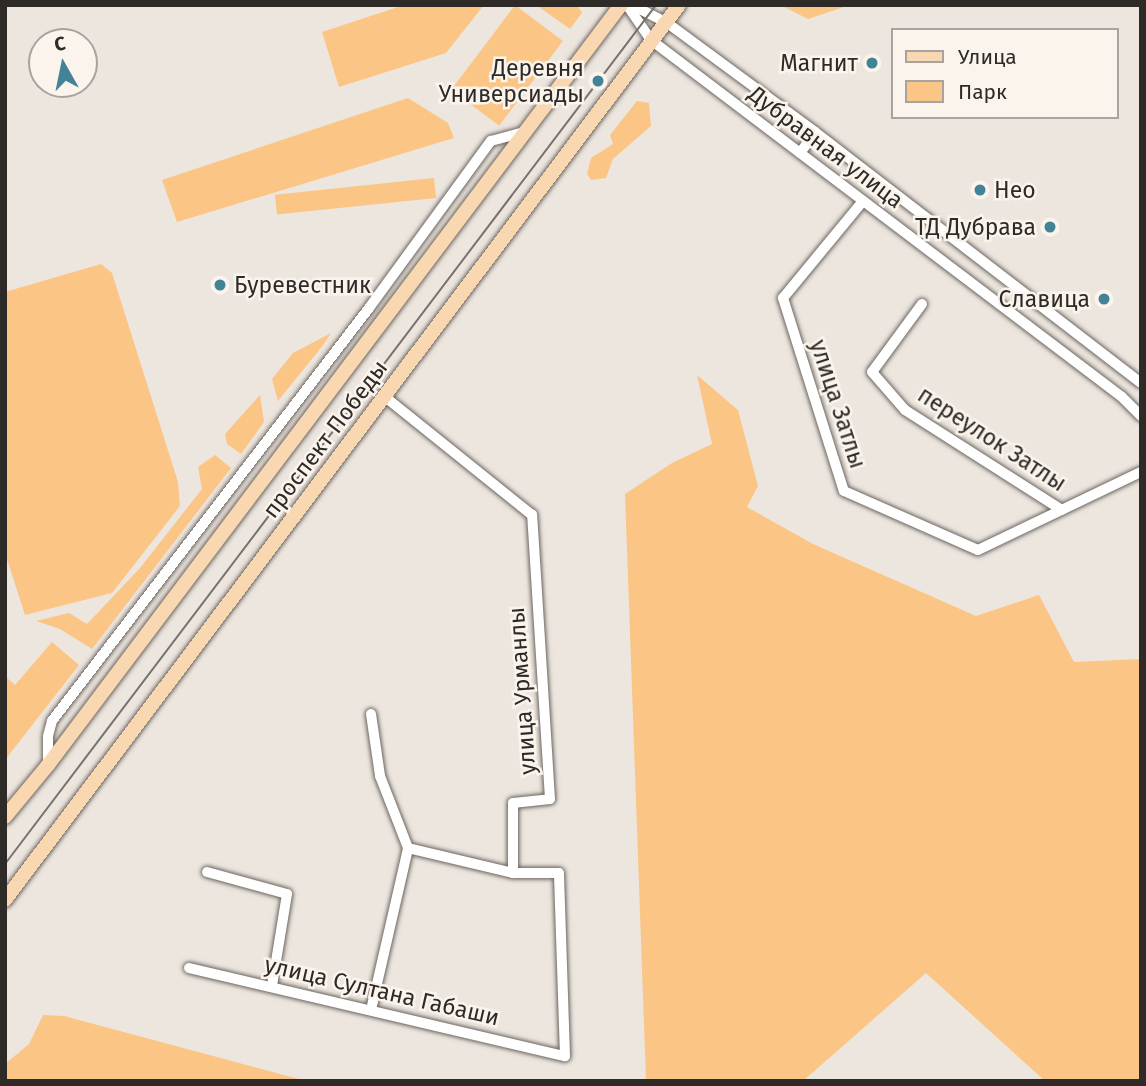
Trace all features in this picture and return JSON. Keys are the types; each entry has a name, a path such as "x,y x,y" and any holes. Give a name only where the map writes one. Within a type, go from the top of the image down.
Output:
{"main road":[{"name":"проспект Победы","path":"5,817 48,765 621,5"},
{"name":"проспект Победы","path":"5,900 679,5"}],"street":[{"name":"Дубравная улица","path":"630,5 666,22 815,132 1141,383"},
{"name":"Дубравная улица","path":"630,5 651,40 1122,397 1141,416"},
{"path":"48,765 48,736 52,721 369,308 492,141 525,132"},
{"path":"800,153 815,132"},
{"name":"улица Затлы","path":"863,201 783,298 844,491 978,550 1141,472"},
{"name":"переулок Затлы","path":"922,304 872,372 905,410 1062,510"},
{"name":"улица Урманлы","path":"385,397 532,515 550,800 513,803 513,873"},
{"path":"371,715 380,776 408,848 371,1010"},
{"path":"408,848 513,873"},
{"path":"207,872 287,894 272,986"},
{"name":"улица Султана Габаши","path":"189,968 565,1056 559,873 513,873"}],"green space":[{"path":"404,5 484,5 446,53 339,87 322,32"},
{"path":"515,5 563,41 499,126 451,90"},
{"path":"536,5 577,5 582,13 570,29"},
{"path":"780,5 850,5 808,19"},
{"path":"408,98 448,123 454,138 177,222 162,180"},
{"path":"637,101 649,103 651,126 613,159 606,178 591,180 587,174 591,158 613,144 610,135"},
{"path":"434,178 436,198 277,215 275,195"},
{"path":"101,264 112,273 178,482 180,506 112,593 25,615 5,553 5,292"},
{"path":"331,333 278,401 272,379 293,353"},
{"path":"697,375 738,410 758,486 747,507 813,544 976,616 1039,595 1074,662 1141,659 1141,1081 1045,1081 926,973 803,1081 646,1081 625,494 672,463 712,444"},
{"path":"260,395 264,422 241,454 227,444 225,434"},
{"path":"215,455 231,468 92,649 60,629 36,621 69,613 87,624 140,568 202,489 198,467"},
{"path":"52,642 79,665 5,760 5,676 15,685"},
{"path":"43,1015 64,1016 306,1081 5,1081 5,1064 29,1044"}],"tram line":[{"path":"5,864 656,5"}],"place":[{"name":"Магнит","path":"872,63"},
{"name":"Деревня Универсиады","path":"598,81"},
{"name":"Нео","path":"980,190"},
{"name":"ТД Дубрава","path":"1050,227"},
{"name":"Буревестник","path":"220,285"},
{"name":"Славица","path":"1104,299"}]}
